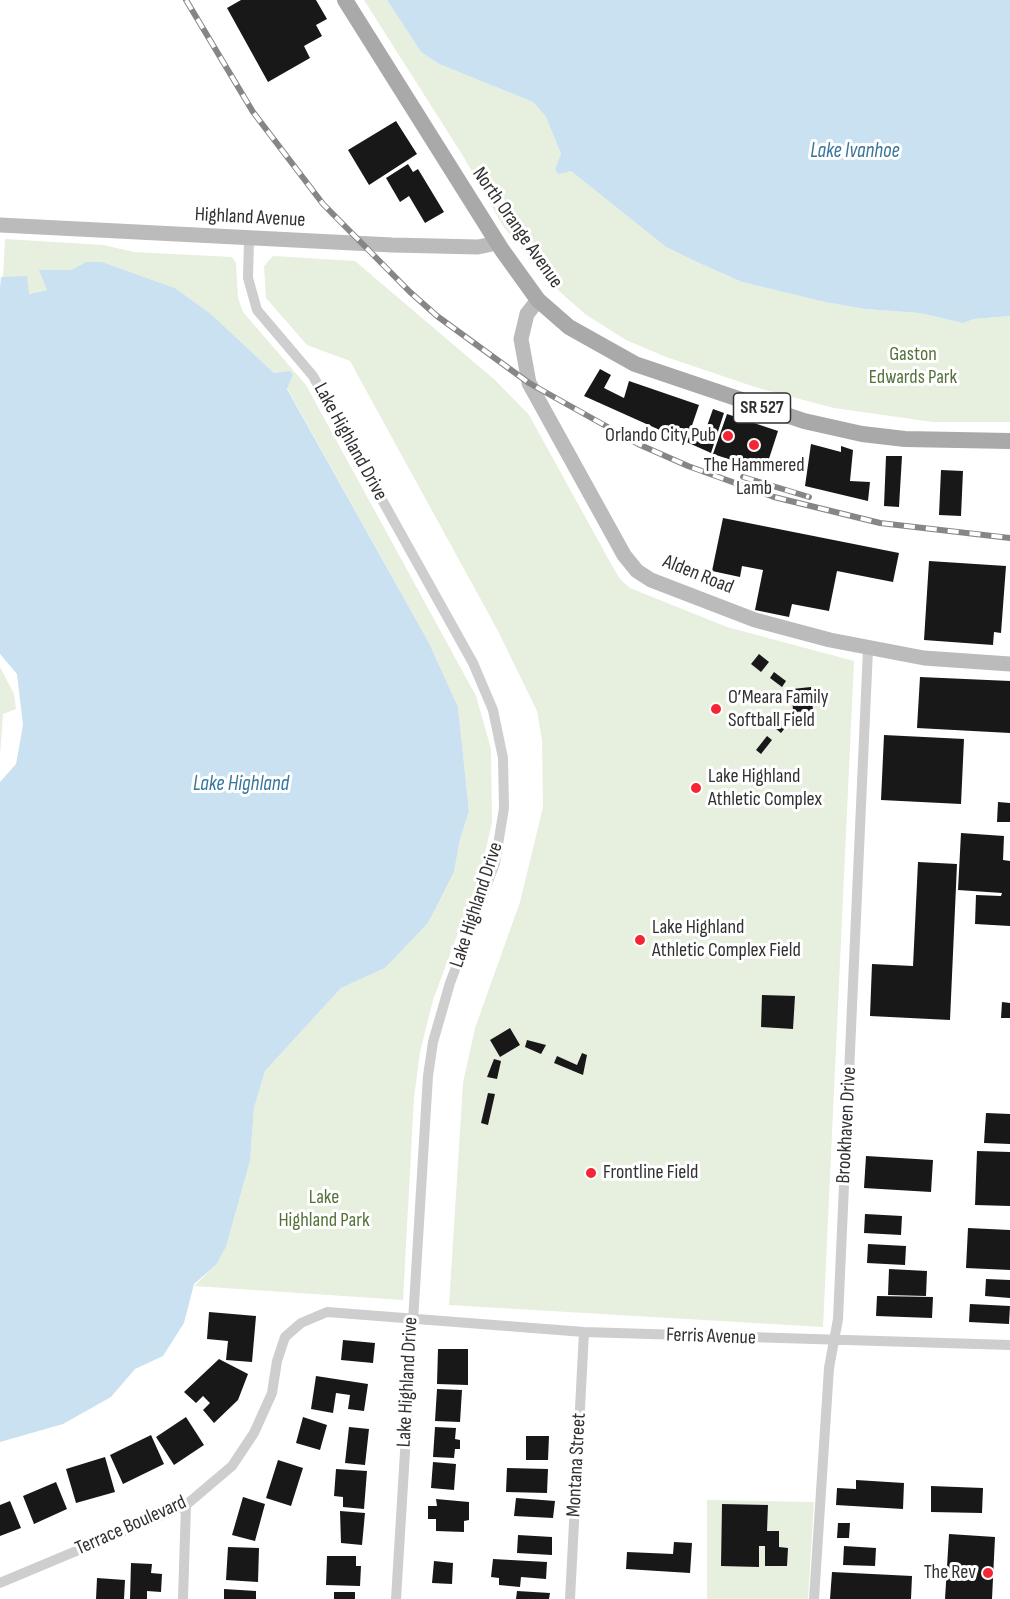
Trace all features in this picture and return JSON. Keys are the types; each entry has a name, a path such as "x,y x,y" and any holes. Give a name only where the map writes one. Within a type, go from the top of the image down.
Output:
{"main road":[{"name":"North Orange Avenue","path":"345,0 497,243 538,300 569,327 635,364 804,421 862,434 905,439 1010,441"}],"street":[{"name":"Highland Avenue","path":"0,225 249,239 478,248 497,243"},
{"name":"Lake Highland Drive","path":"249,239 248,278 256,310 313,376 328,402 484,687 493,710 501,748 504,807 495,864 447,994 433,1042 428,1076 396,1599"},
{"name":"Alden Road","path":"538,300 527,314 521,339 529,383 624,555 637,571 651,580 755,620 868,649 924,658 1010,664"},
{"name":"Brookhaven Drive","path":"814,1599 829,1368 839,1297 868,649"},
{"name":"Terrace Boulevard","path":"0,1583 186,1505 232,1466 254,1433 272,1393 277,1361 285,1337 301,1323 327,1312 412,1320"},
{"name":"Ferris Avenue","path":"412,1320 584,1332 1010,1345"},
{"name":"Montana Street","path":"570,1599 584,1332"},
{"path":"183,1599 186,1505"}],"green space":[{"name":"Gaston Edwards Park","path":"364,0 387,0 421,52 439,64 533,102 546,117 561,154 555,169 558,173 571,171 666,247 742,282 825,302 865,309 920,313 963,323 974,319 1010,316 1010,422 933,422 834,408 758,388 666,357 626,340 585,314 550,283 503,226 463,156"},
{"name":"Lake Highland Park","path":"5,239 103,245 134,252 232,257 236,263 238,298 243,312 306,385 476,696 491,749 492,823 480,874 433,1000 420,1052 414,1097 403,1300 194,1286 216,1265 226,1247 250,1161 254,1108 265,1071 341,988 385,968 428,923 454,872 460,839 469,811 458,707 429,643 287,388 293,375 274,373 211,314 175,288 102,262 86,262 71,270 40,270 48,290 29,294 3,277"},
{"name":"Lake Highland Athletic Complex","path":"273,256 355,261 495,380 529,415 610,562 620,579 630,588 727,627 854,661 823,1327 449,1305 463,1083 475,1028 520,902 543,807 542,740 537,711 498,631 350,361 307,345 266,298 264,266"},
{"path":"0,667 14,694 16,709 3,714 0,756"},
{"path":"707,1500 814,1502 808,1599 707,1599"}],"water":[{"name":"Lake Ivanhoe","path":"387,0 1010,0 1010,316 974,319 963,323 920,313 865,309 825,302 742,282 666,247 571,171 558,174 555,169 561,154 546,117 533,102 439,64 421,52"},
{"name":"Lake Highland","path":"86,262 102,262 175,288 211,314 274,373 290,371 293,375 287,389 429,643 458,707 469,811 460,839 454,872 428,923 385,968 341,988 265,1071 254,1108 250,1161 226,1247 216,1265 194,1284 184,1323 163,1356 135,1369 111,1397 63,1424 0,1442 0,782 16,764 23,725 17,674 0,654 0,288 1,277 27,276 29,294 47,290 39,270 71,270"}],"building":[{"path":"241,0 316,0 327,19 316,25 322,36 304,46 310,58 268,82 227,8"},
{"path":"396,121 417,154 369,185 348,150"},
{"path":"408,164 413,172 418,169 444,212 425,223 409,196 400,202 386,178"},
{"path":"600,369 611,375 604,388 624,398 629,381 699,405 688,437 701,443 713,409 724,413 711,453 584,396"},
{"name":"The Hammered Lamb","path":"727,414 778,431 765,471 713,454"},
{"path":"811,444 841,452 841,446 853,450 850,481 870,482 868,501 805,486"},
{"path":"886,456 902,456 899,507 884,506"},
{"path":"941,470 963,471 961,516 939,515"},
{"path":"723,518 899,553 893,582 837,571 829,611 792,604 789,617 755,610 763,570 742,566 740,577 712,571"},
{"path":"929,561 1006,566 1001,633 994,632 993,645 924,640"},
{"path":"759,654 769,662 761,672 751,664"},
{"path":"774,672 786,681 782,687 770,678"},
{"path":"920,677 1010,681 1010,733 917,728"},
{"path":"811,687 813,711 793,712 792,689"},
{"path":"786,715 792,719 781,733 775,728"},
{"path":"884,735 964,739 961,804 881,800"},
{"path":"767,736 772,740 761,754 756,750"},
{"path":"998,802 1010,803 1010,822 997,822"},
{"path":"961,833 1004,836 1003,860 1010,861 1010,926 975,924 976,895 1001,896 1002,893 958,890"},
{"path":"918,862 957,864 950,1020 870,1016 872,964 913,966"},
{"path":"762,995 795,996 793,1029 761,1027"},
{"path":"1002,1002 1010,1003 1010,1018 1001,1018"},
{"path":"510,1028 520,1045 500,1057 490,1040"},
{"path":"527,1040 546,1045 541,1054 525,1047"},
{"path":"582,1053 587,1055 583,1075 554,1063 557,1056 577,1065"},
{"path":"494,1059 501,1061 497,1079 487,1077"},
{"path":"488,1093 495,1094 488,1125 481,1123"},
{"path":"986,1113 1010,1114 1010,1144 984,1143"},
{"path":"977,1151 1010,1152 1010,1206 975,1205"},
{"path":"866,1156 933,1160 931,1192 864,1188"},
{"path":"865,1214 902,1216 901,1235 864,1233"},
{"path":"968,1228 1010,1230 1010,1270 966,1268"},
{"path":"868,1244 906,1246 905,1265 867,1263"},
{"path":"889,1269 927,1271 926,1296 888,1295"},
{"path":"986,1279 1010,1280 1010,1298 985,1296"},
{"path":"877,1296 933,1297 932,1318 876,1316"},
{"path":"970,1304 1010,1306 1009,1324 969,1322"},
{"path":"209,1312 256,1316 252,1362 226,1360 228,1341 207,1339"},
{"path":"343,1340 375,1343 373,1363 341,1360"},
{"path":"438,1349 468,1349 468,1385 437,1384"},
{"path":"219,1359 248,1374 238,1400 214,1423 203,1410 210,1403 203,1396 196,1403 184,1392"},
{"path":"316,1376 368,1384 364,1411 348,1409 350,1395 336,1393 333,1413 311,1409"},
{"path":"437,1389 462,1390 460,1422 435,1421"},
{"path":"186,1417 204,1445 174,1465 156,1437"},
{"path":"303,1417 327,1425 320,1450 296,1443"},
{"path":"349,1427 369,1429 365,1465 345,1463"},
{"path":"435,1427 456,1428 455,1439 460,1440 460,1449 455,1449 454,1458 433,1457"},
{"path":"151,1435 164,1464 123,1484 110,1455"},
{"path":"526,1436 549,1436 548,1460 526,1460"},
{"path":"105,1457 115,1492 76,1503 66,1469"},
{"path":"278,1460 303,1468 291,1506 266,1498"},
{"path":"433,1462 456,1464 454,1490 431,1488"},
{"path":"507,1468 548,1469 547,1493 506,1492"},
{"path":"336,1469 367,1471 364,1509 343,1507 343,1497 334,1496"},
{"path":"856,1480 904,1483 903,1509 836,1505 837,1488 856,1489"},
{"path":"56,1482 67,1509 34,1524 23,1496"},
{"path":"931,1486 983,1488 982,1513 931,1512"},
{"path":"243,1497 265,1504 255,1541 232,1535"},
{"path":"516,1498 555,1501 553,1518 514,1516"},
{"path":"436,1499 469,1502 469,1520 464,1521 464,1532 436,1531 436,1519 428,1519 428,1506 437,1506"},
{"path":"10,1501 21,1528 0,1536 0,1505"},
{"path":"722,1504 768,1505 767,1531 779,1531 779,1547 788,1548 787,1566 765,1566 765,1546 759,1546 759,1567 721,1566"},
{"path":"340,1511 365,1513 362,1545 341,1543"},
{"path":"838,1523 850,1523 849,1538 837,1538"},
{"path":"949,1534 995,1537 992,1599 945,1599"},
{"path":"518,1535 552,1537 552,1555 517,1553"},
{"path":"674,1542 692,1543 690,1573 626,1569 627,1552 673,1554"},
{"path":"844,1546 876,1548 875,1566 843,1565"},
{"path":"228,1547 259,1548 258,1582 226,1580"},
{"path":"327,1556 356,1556 356,1566 361,1566 360,1586 326,1585"},
{"path":"493,1559 547,1562 546,1579 521,1577 520,1587 499,1585 499,1578 491,1577"},
{"path":"434,1561 453,1563 452,1584 432,1583"},
{"path":"131,1563 152,1564 151,1573 162,1574 161,1592 147,1591 147,1599 130,1599"},
{"path":"832,1572 912,1576 911,1599 830,1599"},
{"path":"97,1578 125,1580 124,1599 96,1599"},
{"path":"224,1589 256,1591 256,1599 224,1599"},
{"path":"517,1591 550,1593 549,1599 516,1599"},
{"path":"334,1592 355,1592 355,1599 334,1599"}],"railway":[{"path":"186,0 253,112 323,204 410,292 437,316 529,383 638,444 688,466 774,497 880,523 1010,538"},
{"path":"743,477 809,497"}],"place":[{"name":"Orlando City Pub","path":"728,436"},
{"name":"The Hammered Lamb","path":"754,445"},
{"name":"O’Meara Family Softball Field","path":"716,709"},
{"name":"Lake Highland Athletic Complex","path":"696,788"},
{"name":"Lake Highland Athletic Complex Field","path":"640,940"},
{"name":"Frontline Field","path":"591,1173"},
{"name":"The Rev","path":"988,1573"}]}
